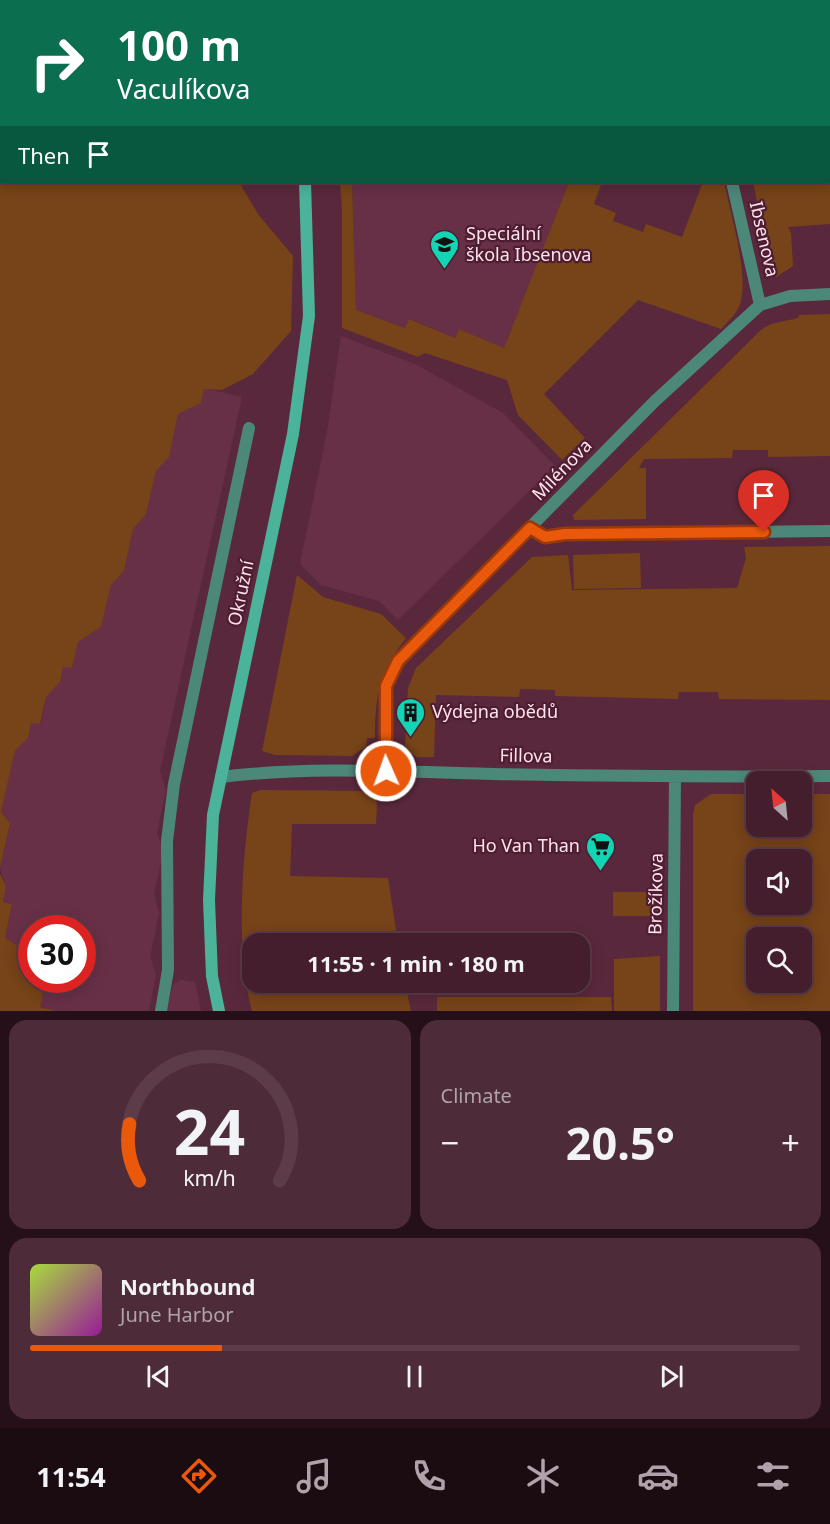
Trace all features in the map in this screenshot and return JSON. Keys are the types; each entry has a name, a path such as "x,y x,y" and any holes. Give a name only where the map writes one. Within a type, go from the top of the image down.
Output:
{"street":[{"name":"Okružní","path":"219,1011 212,976 209,900 213,816 293,434 309,316 305,183"},
{"name":"Ibsenova","path":"732,183 760,305"},
{"name":"Milénova","path":"386,771 386,686 398,661 655,401 760,305 790,296 830,294"},
{"path":"161,1011 168,970 167,841 174,784 249,428"},
{"path":"530,528 545,537 565,534 830,531"},
{"name":"Fillova","path":"221,777 252,773 386,771 675,778 830,776"},
{"name":"Brožíkova","path":"673,1011 675,778"}],"shaded area":[{"path":"0,183 240,183 258,214 293,256 291,331 253,374 222,390 204,389 201,403 178,414 169,457 156,471 146,514 133,529 124,571 111,585 101,627 78,642 72,668 63,667 60,682 46,697 40,724 31,723 28,738 15,751 1,812 10,823 0,868"},
{"path":"340,183 352,183 356,310 405,328 409,319 455,338 459,329 504,348 569,183 602,183 594,204 616,213 613,221 643,232 646,224 682,237 703,183 724,183 741,263 742,295 739,307 721,329 638,300 544,394 585,438 562,460 518,415 507,380 425,353 418,357 342,328"},
{"name":"Speciální škola Ibsenova","path":"352,183 569,183 504,348 459,329 455,338 410,319 405,328 356,310"},
{"path":"753,183 830,183 830,224 788,227 791,233 793,266 776,277 771,270"},
{"path":"830,314 830,456 768,457 768,450 733,450 732,458 644,459 639,468 646,468 646,519 574,520 573,515 762,329 771,324 798,318 799,315"},
{"path":"341,336 415,364 503,413 555,466 398,620 379,601 321,585 300,564 327,432"},
{"path":"204,388 242,397 160,771 166,790 157,833 163,852 154,894 159,914 150,957 156,974 149,1011 57,1011 40,1007 43,993 96,993 96,915 18,915 18,946 5,938 12,904 3,902 6,886 0,868 10,823 1,812 15,751 28,738 31,722 41,724 46,697 60,682 63,666 72,668 78,642 101,627 111,585 124,571 133,529 146,514 156,471 169,456 178,414 201,403"},
{"path":"830,546 830,700 719,699 718,692 679,692 678,699 555,696 555,690 520,689 519,697 436,695 434,757 416,757 405,748 408,688 416,668 532,557 568,555 572,590 737,588 746,558 744,547"},
{"path":"640,553 641,588 574,589 573,555"},
{"path":"297,575 323,597 381,614 406,638 390,662 380,685 375,738 367,738 366,747 352,756 275,755 262,751"},
{"path":"261,790 374,791 377,805 376,824 292,824 290,876 388,878 396,933 242,933 243,874 252,793"},
{"path":"711,794 746,794 746,837 812,837 812,794 830,794 830,1011 693,1011 693,814 695,805"},
{"path":"0,874 6,886 3,902 12,904 5,938 18,946 18,993 43,993 40,1007 57,1011 0,1011"},
{"path":"613,892 661,892 661,916 613,916"},
{"path":"660,956 660,1011 614,1011 614,959"},
{"path":"181,980 195,982 201,1011 167,1011 173,984"},
{"path":"248,993 407,993 411,1011 252,1011"},
{"path":"437,997 611,997 612,1011 437,1011"}],"place":[{"name":"Speciální škola Ibsenova","path":"445,270"},
{"name":"Výdejna obědů","path":"411,738"},
{"name":"Ho Van Than","path":"601,872"}],"route":[{"path":"386,771 386,686 398,661 530,528 545,537 565,534 764,532"}]}
